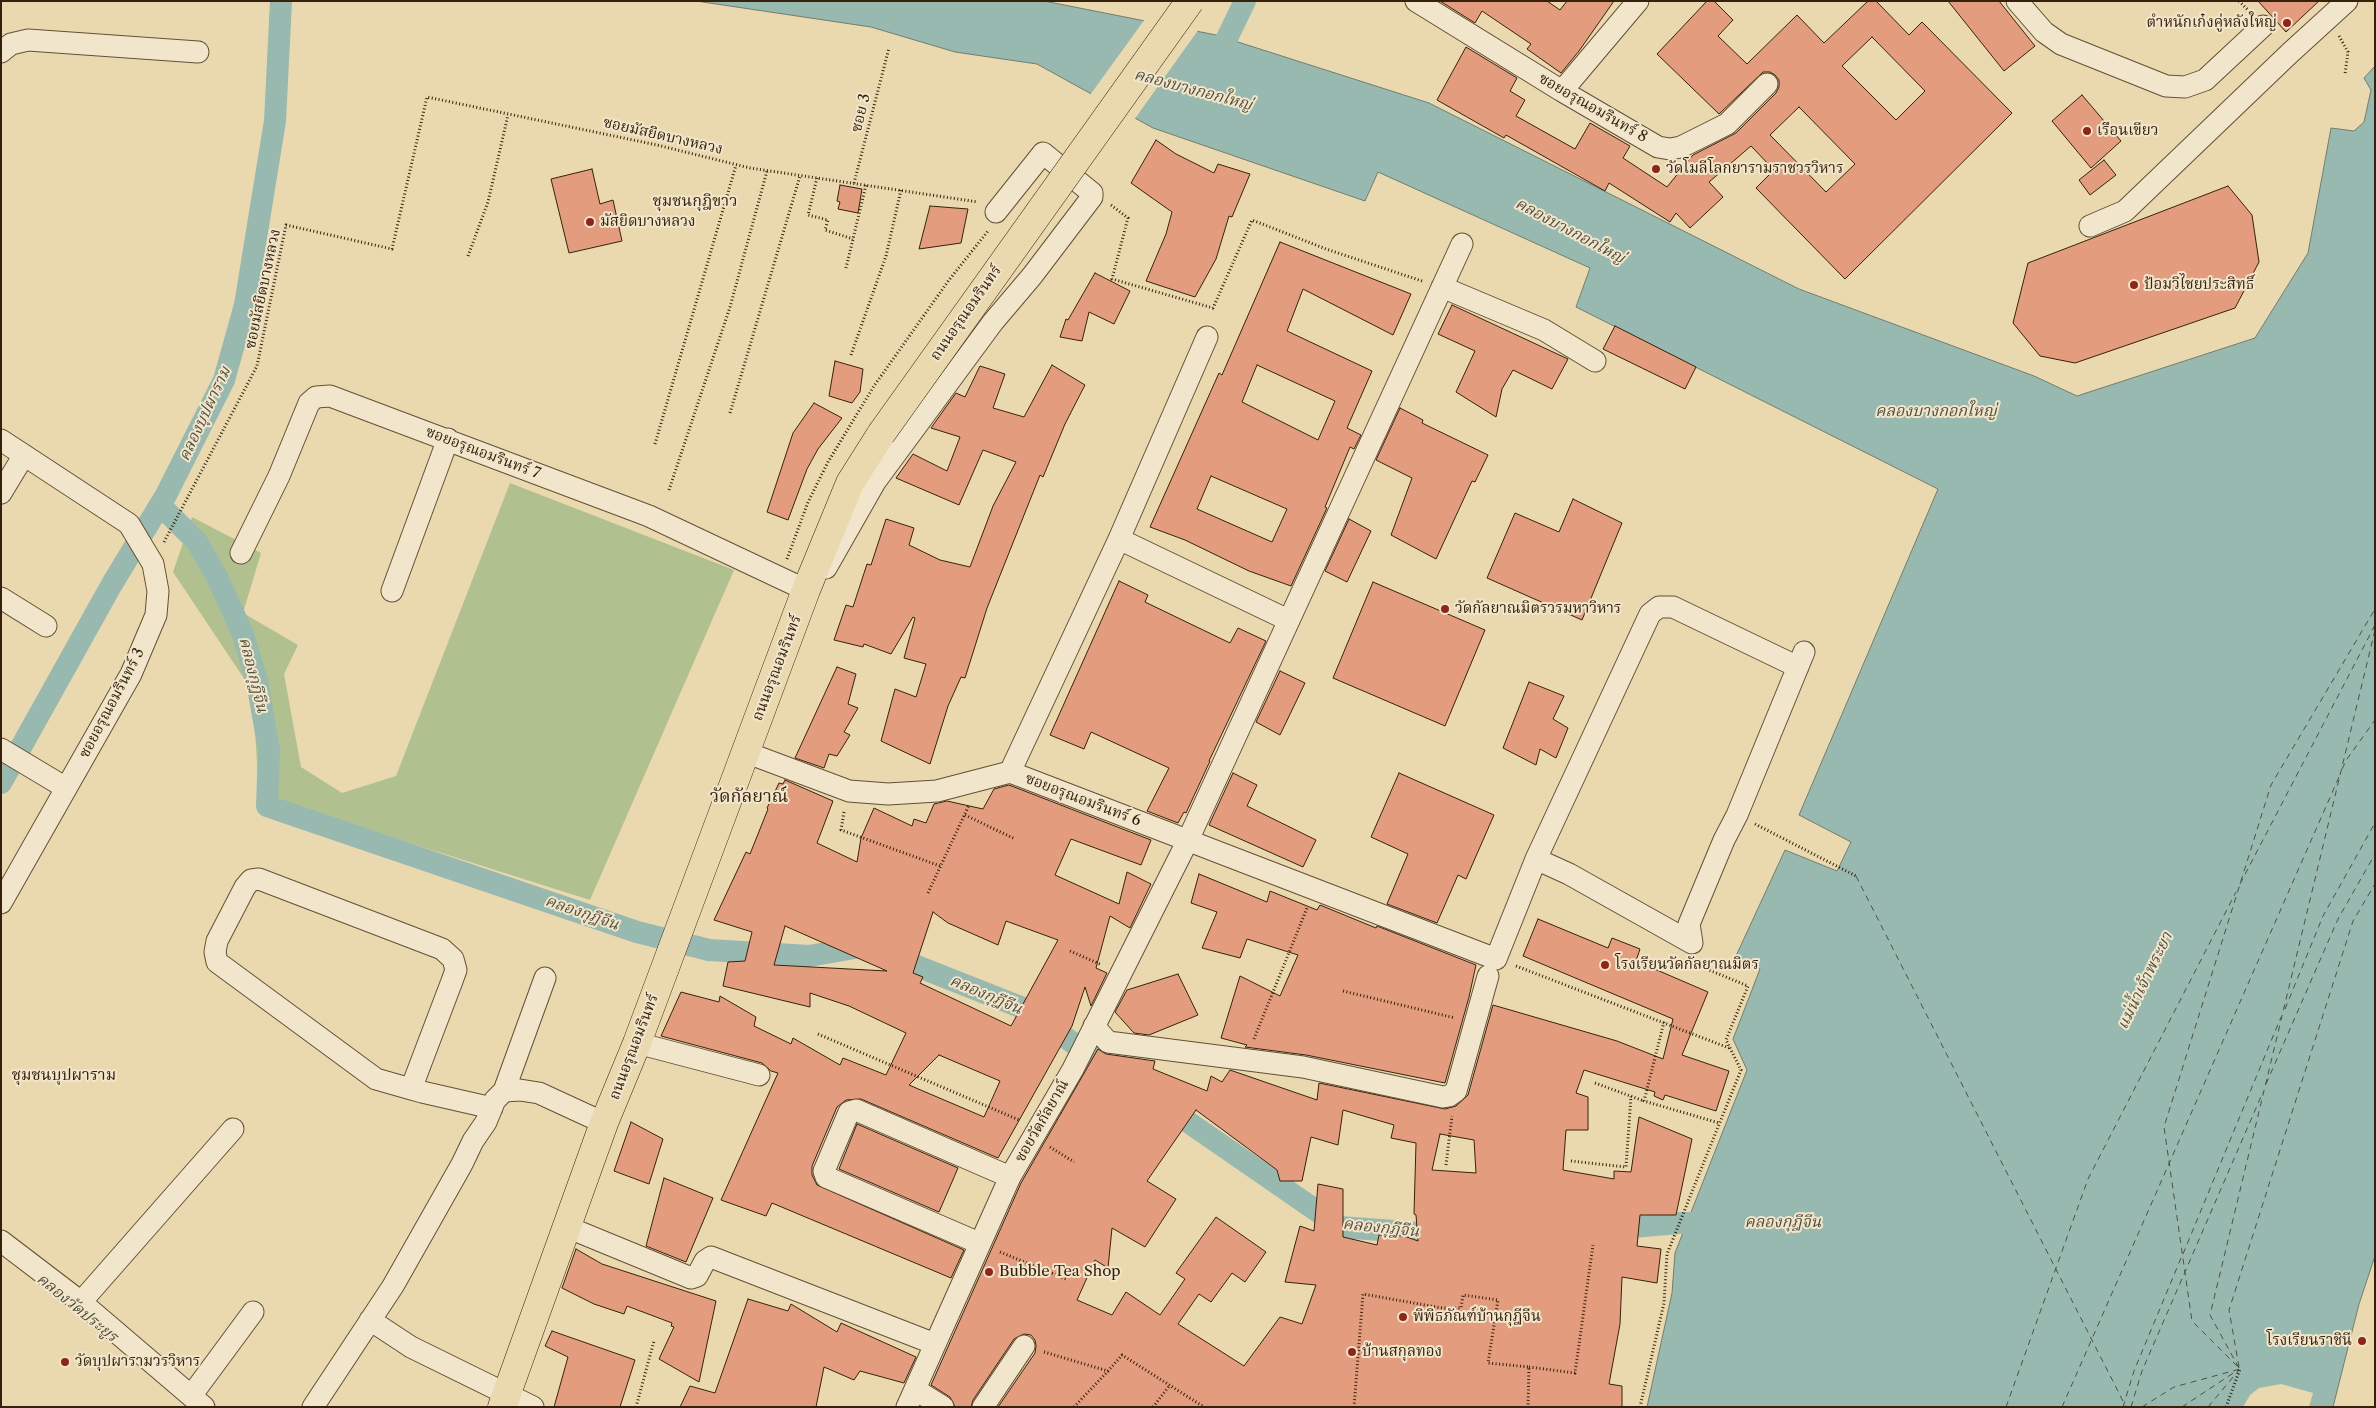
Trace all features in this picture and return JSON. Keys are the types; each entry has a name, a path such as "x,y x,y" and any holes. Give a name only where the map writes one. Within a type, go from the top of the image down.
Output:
{"main road":[{"name":"ถนนอรุณอมรินทร์","path":"506,1400 604,1123 637,1043 673,942 806,590 850,483 881,434 1190,1"}],"street":[{"name":"ซอยอรุณอมรินทร์ 8","path":"1416,1 1562,91 1658,146 1670,149 1681,147 1727,124 1767,84"},
{"path":"1562,91 1638,1"},
{"path":"2017,1 2044,32 2061,44 2166,86 2185,87 2204,80 2263,26"},
{"path":"2090,226 2125,211 2347,1"},
{"path":"1,52 11,44 28,40 198,52"},
{"path":"793,628 875,482 993,322 1032,276 1092,196 1090,190 1043,153 996,212"},
{"name":"ซอยวัดกัลยาณ์","path":"911,1398 1010,1177 1073,1069 1188,840 1462,244"},
{"path":"1442,287 1544,330 1595,361"},
{"path":"1010,772 1119,540 1208,337"},
{"name":"ซอยอรุณอมรินทร์ 7","path":"241,553 279,476 309,403 316,397 330,396 649,516 806,590"},
{"path":"392,591 448,439"},
{"name":"ซอยอรุณอมรินทร์ 3","path":"1,440 129,524 153,545 153,564 158,590 156,615 131,674 1,903"},
{"path":"1,493 24,455"},
{"path":"1119,540 1288,620"},
{"path":"1,598 46,626"},
{"path":"1093,1029 1108,1042 1303,1067 1443,1097 1453,1095 1456,1091 1492,968 1536,859 1650,614 1659,607 1673,607 1801,659 1737,815 1724,840 1689,924 1692,943"},
{"path":"3,750 66,788"},
{"name":"ซอยอรุณอมรินทร์ 6","path":"745,752 848,791 888,794 937,791 1010,772 1315,889 1492,968"},
{"path":"1536,859 1569,874 1692,943"},
{"path":"411,1089 456,970 453,959 442,949 259,879 252,880 245,887 217,941 217,962 376,1079 411,1089 498,1100 520,1090 539,1093 604,1123"},
{"path":"313,1407 393,1286 498,1100 545,978"},
{"path":"637,1043 758,1075"},
{"path":"979,1243 826,1177 824,1171 849,1112 856,1110 1010,1177"},
{"path":"81,1302 233,1129"},
{"path":"567,1228 691,1278 697,1276 705,1261 711,1258 935,1344"},
{"path":"1,1241 81,1302 197,1402 253,1312"},
{"path":"370,1320 411,1347 506,1400 533,1407"},
{"path":"983,1407 1024,1346"},
{"path":"911,1398 943,1407"}],"path":[{"path":"2326,20 2343,40 2348,52 2345,74"},
{"name":"ซอย 3","path":"854,183 889,48"},
{"name":"ซอยมัสยิดบางหลวง","path":"153,545 198,477 257,366 286,225 392,248 426,98 657,145 767,171 981,202 994,207 996,212"},
{"path":"468,256 488,202 508,114"},
{"path":"655,444 736,165"},
{"path":"669,490 730,307 767,171"},
{"path":"730,413 800,176"},
{"path":"817,178 808,215 828,220 825,230 853,239"},
{"path":"846,268 866,185"},
{"path":"851,355 886,256 901,190"},
{"path":"1090,190 1128,218 1112,279 1212,308 1252,220 1326,250 1442,287"},
{"path":"780,578 808,502 828,462 874,386 949,280 991,228 996,218 996,212"},
{"path":"928,893 981,780"},
{"path":"848,791 841,830 940,866"},
{"path":"965,815 1015,839"},
{"path":"1737,815 1856,876"},
{"path":"1246,1060 1315,889"},
{"path":"1640,1407 1664,1303 1667,1254 1741,1070 1726,1040 1748,986 1709,970 1692,943"},
{"path":"1070,951 1121,973"},
{"path":"1492,968 1664,1022 1730,1048"},
{"path":"1342,991 1475,1023"},
{"path":"1644,1102 1664,1022"},
{"path":"818,1034 1038,1128"},
{"path":"1595,1083 1644,1102 1719,1123"},
{"path":"1446,1165 1456,1091"},
{"path":"1571,1161 1626,1167 1632,1096"},
{"path":"979,1243 1066,1279"},
{"path":"1354,1407 1363,1294 1442,1308 1461,1308 1463,1295 1498,1300 1488,1363 1575,1374 1593,1245"},
{"path":"636,1407 654,1341"},
{"path":"1024,1346 1108,1371"},
{"path":"1074,1407 1122,1355 1204,1407"},
{"path":"1528,1407 1529,1367"},
{"path":"2226,1407 2240,1369"},
{"path":"1153,1407 1170,1385"}],"green space":[{"path":"510,483 734,570 590,900 280,802 258,782 253,692 173,572 192,517 261,553 243,613 298,645 284,674 301,767 342,793 396,776"}],"water":[{"path":"696,1 1044,1 1216,35 1429,103 1799,289 2034,376 2077,396 2255,338 2308,253 2331,128 2354,131 2364,122 2371,90 2364,78 2375,66 2375,1256 2359,1304 2333,1407 1647,1407 1672,1293 1675,1253 1747,1070 1733,1039 1760,969 1735,958 1785,850 1837,871 1851,842 1799,815 1938,489 1576,307 1590,268 1378,172 1365,201 1153,128 1037,64 955,52 871,27"}],"pier":[{"path":"1145,19 1199,29 1134,120 1090,95"},
{"path":"2281,1384 2313,1393 2309,1407 2243,1407 2250,1395 2259,1388"}],"building":[{"path":"1440,1 1547,1 1560,10 1567,1 1614,1 1561,73 1527,49 1531,44 1482,11 1475,23"},
{"path":"1707,1 1714,1 1733,20 1718,36 1747,64 1797,15 1824,43 1868,1 1876,1 1909,35 1922,22 2012,113 1845,279 1756,188 1774,170 1751,146 1709,182 1723,197 1690,228 1676,213 1670,222 1609,183 1605,191 1506,135 1504,138 1437,100 1466,47 1517,78 1510,91 1525,100 1516,116 1575,149 1590,123 1630,146 1623,158 1667,187 1693,155 1736,133 1776,93 1779,87 1779,80 1770,72 1763,72 1719,114 1657,54","holes":["1872,37 1925,91 1896,120 1842,66","1799,107 1855,164 1826,192 1770,135"]},
{"path":"1948,1 1999,1 2035,46 2004,71"},
{"name":"ตำหนักเก๋งคู่หลังใหญ่","path":"2258,1 2319,1 2286,32"},
{"name":"เรือนเขียว","path":"2082,95 2121,141 2091,168 2052,121"},
{"path":"1156,140 1176,154 1214,173 1218,164 1250,174 1232,217 1229,216 1216,259 1195,297 1146,281 1166,234 1172,212 1131,183"},
{"path":"2104,160 2116,175 2090,195 2079,180"},
{"name":"มัสยิดบางหลวง","path":"592,169 600,204 613,200 622,241 569,253 551,179"},
{"path":"840,185 862,189 858,213 838,209 840,202 837,201"},
{"name":"ป้อมวิไชยประสิทธิ์","path":"2228,186 2252,215 2259,262 2235,308 2075,363 2040,356 2013,323 2028,263"},
{"path":"930,206 968,209 961,243 919,249"},
{"path":"1280,242 1411,294 1393,335 1303,289 1287,331 1372,371 1347,428 1361,435 1354,449 1350,447 1325,507 1327,508 1291,586 1249,571 1185,540 1150,527 1219,373 1222,375","holes":["1257,365 1335,401 1318,440 1242,402","1211,476 1287,509 1272,542 1197,509"]},
{"path":"1095,273 1130,291 1114,324 1089,312 1082,341 1060,337 1066,319 1068,320"},
{"path":"1452,305 1568,359 1552,389 1513,370 1502,389 1496,417 1456,392 1475,351 1438,334"},
{"path":"1615,326 1696,367 1685,389 1603,349"},
{"path":"835,361 863,369 860,392 852,403 829,396"},
{"path":"1052,365 1085,385 1065,424 1043,477 1040,475 987,608 965,678 961,677 948,706 930,764 881,741 895,689 916,697 926,664 904,658 915,618 913,617 891,654 864,644 863,647 834,640 846,605 853,607 867,564 871,565 886,519 914,528 909,545 940,560 970,567 993,506 1016,462 983,450 959,505 896,478 913,454 947,471 960,437 931,428 956,393 965,397 980,366 1005,374 993,408 1024,417"},
{"path":"814,403 842,418 818,449 807,469 788,520 767,512 793,433"},
{"path":"1400,408 1423,420 1422,423 1488,455 1475,482 1472,481 1436,559 1391,535 1412,478 1376,460"},
{"path":"1573,499 1622,523 1582,620 1487,578 1515,513 1559,532"},
{"path":"1349,519 1371,531 1347,582 1325,571"},
{"path":"1119,581 1148,595 1145,602 1230,643 1238,628 1266,641 1186,813 1184,812 1178,823 1147,811 1169,768 1091,732 1084,749 1050,735"},
{"path":"1373,582 1485,630 1445,726 1333,678"},
{"path":"837,667 856,674 848,704 858,708 844,732 850,735 837,756 829,754 824,768 795,758"},
{"path":"1280,671 1305,683 1280,735 1256,722"},
{"path":"1529,682 1564,696 1553,719 1568,728 1556,758 1540,749 1536,765 1503,748"},
{"path":"1233,773 1257,785 1247,806 1316,840 1303,867 1209,825"},
{"path":"1399,773 1494,815 1466,879 1458,875 1437,923 1387,904 1408,854 1371,837"},
{"path":"785,780 833,801 817,843 857,862 861,838 874,808 912,826 914,819 926,823 934,804 947,801 983,809 994,789 1009,785 1151,840 1141,865 1071,839 1055,875 1119,904 1127,872 1151,884 1130,928 1110,916 1096,968 1107,973 1091,1006 1085,987 1072,1026 998,1158 861,1099 846,1100 837,1107 812,1166 812,1175 817,1185 964,1250 951,1278 772,1203 766,1216 721,1200 778,1073 771,1071 762,1063 661,1036 681,992 719,1002 720,996 756,1017 754,1026 791,1044 793,1038 840,1065 843,1058 886,1075 906,1033 849,1006 810,993 810,1007 723,986 728,962 745,961 752,932 714,920 746,852 750,854 767,808 779,783 783,784","holes":["933,912 948,923 998,945 1006,921 1058,940 1011,1026 920,983 923,977 913,973","785,926 887,971 774,965","939,1055 1000,1081 984,1117 909,1085"]},
{"path":"1199,874 1267,902 1270,891 1317,910 1320,905 1476,965 1445,1083 1306,1055 1245,1047 1247,1045 1221,1038 1240,976 1280,996 1298,955 1247,939 1240,958 1202,948 1217,912 1191,903"},
{"path":"1538,919 1608,948 1612,938 1640,949 1636,961 1708,992 1682,1055 1729,1071 1716,1111 1665,1095 1663,1100 1654,1096 1655,1092 1584,1070 1576,1093 1588,1097 1588,1130 1566,1130 1563,1170 1614,1179 1614,1171 1631,1172 1639,1117 1692,1139 1676,1215 1640,1215 1637,1246 1661,1249 1657,1283 1622,1277 1620,1324 1609,1384 1622,1386 1622,1407 998,1407 1035,1353 1035,1340 1031,1335 1024,1334 1014,1339 973,1400 971,1407 955,1407 950,1397 931,1385 1021,1183 1098,1049 1106,1054 1155,1061 1153,1069 1207,1091 1211,1076 1222,1082 1230,1070 1317,1100 1319,1083 1445,1109 1456,1106 1468,1095 1493,1005 1617,1041 1663,1059 1673,1019 1523,956","holes":["1196,1110 1277,1170 1280,1181 1302,1181 1311,1137 1338,1145 1343,1110 1394,1125 1391,1138 1416,1143 1414,1214 1416,1215 1418,1241 1404,1236 1379,1235 1377,1245 1343,1237 1343,1189 1318,1184 1314,1231 1300,1226 1285,1282 1316,1285 1302,1324 1280,1317 1244,1366 1178,1324 1199,1294 1211,1302 1232,1273 1245,1282 1266,1252 1216,1217 1176,1273 1185,1279 1160,1315 1126,1292 1112,1315 1077,1300 1095,1260 1108,1268 1112,1228 1145,1247 1176,1199 1147,1181","1440,1134 1474,1140 1476,1173 1432,1170"]},
{"path":"1178,974 1198,1015 1149,1035 1134,1033 1115,1012 1127,990"},
{"path":"631,1122 663,1139 649,1184 614,1171"},
{"path":"857,1124 958,1168 939,1212 839,1169"},
{"path":"664,1178 713,1198 686,1262 646,1246"},
{"path":"576,1249 602,1264 716,1301 699,1382 659,1359 674,1327 671,1326 672,1323 627,1306 624,1314 594,1304 562,1288"},
{"path":"748,1299 788,1311 791,1304 837,1332 841,1323 916,1357 904,1383 860,1371 854,1380 824,1367 816,1407 680,1407 690,1386 715,1393"},
{"path":"552,1331 635,1360 620,1407 554,1407 568,1357 545,1346"}],"waterway":[{"name":"คลองบุปผาราม","path":"1,783 112,584 166,495 224,380 245,305 275,121 281,1"},
{"path":"1214,65 1245,1"},
{"name":"คลองกุฎีจีน","path":"160,505 197,542 218,579 242,632 257,681 269,750 267,806 637,932 709,950 809,956 866,946 1023,1008 1119,1075"},
{"name":"คลองกุฎีจีน","path":"1162,1104 1340,1227 1447,1235"},
{"name":"คลองกุฎีจีน","path":"1609,1229 1679,1223 1717,1223"}],"ferry route":[{"path":"2142,1407 2174,1387 2240,1369 2192,1321 2164,1127 2271,785 2375,609"},
{"path":"2240,884 2375,625"},
{"path":"2239,1368 2210,1315 2375,630"},
{"path":"2342,769 2375,720"},
{"path":"2062,1407 2339,777"},
{"path":"2285,1009 2323,916 2375,823"},
{"path":"2266,1084 2338,919 2375,854"},
{"path":"1856,876 2126,1407"},
{"path":"2239,1367 2229,1310 2353,921 2375,884"},
{"path":"2006,1407 2088,1179 2236,892"},
{"path":"2183,1254 2281,1017"},
{"path":"2131,1407 2142,1371 2263,1092"},
{"path":"2123,1407 2134,1371 2181,1258"},
{"path":"2182,1407 2238,1370"},
{"path":"2208,1407 2239,1370"}],"place":[{"name":"ตำหนักเก๋งคู่หลังใหญ่","path":"2287,23"},
{"name":"เรือนเขียว","path":"2087,131"},
{"name":"วัดโมลีโลกยารามราชวรวิหาร","path":"1656,169"},
{"name":"มัสยิดบางหลวง","path":"590,222"},
{"name":"ป้อมวิไชยประสิทธิ์","path":"2134,285"},
{"name":"วัดกัลยาณมิตรวรมหาวิหาร","path":"1445,609"},
{"name":"โรงเรียนวัดกัลยาณมิตร","path":"1605,965"},
{"name":"Bubble Tea Shop","path":"989,1272"},
{"name":"พิพิธภัณฑ์บ้านกุฎีจีน","path":"1403,1317"},
{"name":"โรงเรียนราชินี","path":"2362,1341"},
{"name":"บ้านสกุลทอง","path":"1352,1352"},
{"name":"วัดบุปผารามวรวิหาร","path":"65,1362"}],"district":[{"name":"ชุมชนกุฎิขาว","path":"695,201"},
{"name":"วัดกัลยาณ์","path":"749,797"},
{"name":"ชุมชนบุปผาราม","path":"64,1075"}],"water label":[{"name":"คลองบางกอกใหญ่","path":"1193,90"},
{"name":"คลองบางกอกใหญ่","path":"1570,231"},
{"name":"คลองบางกอกใหญ่","path":"1936,411"},
{"name":"แม่น้ำเจ้าพระยา","path":"2145,981"},
{"name":"คลองวัดประยูร","path":"77,1308"}]}
